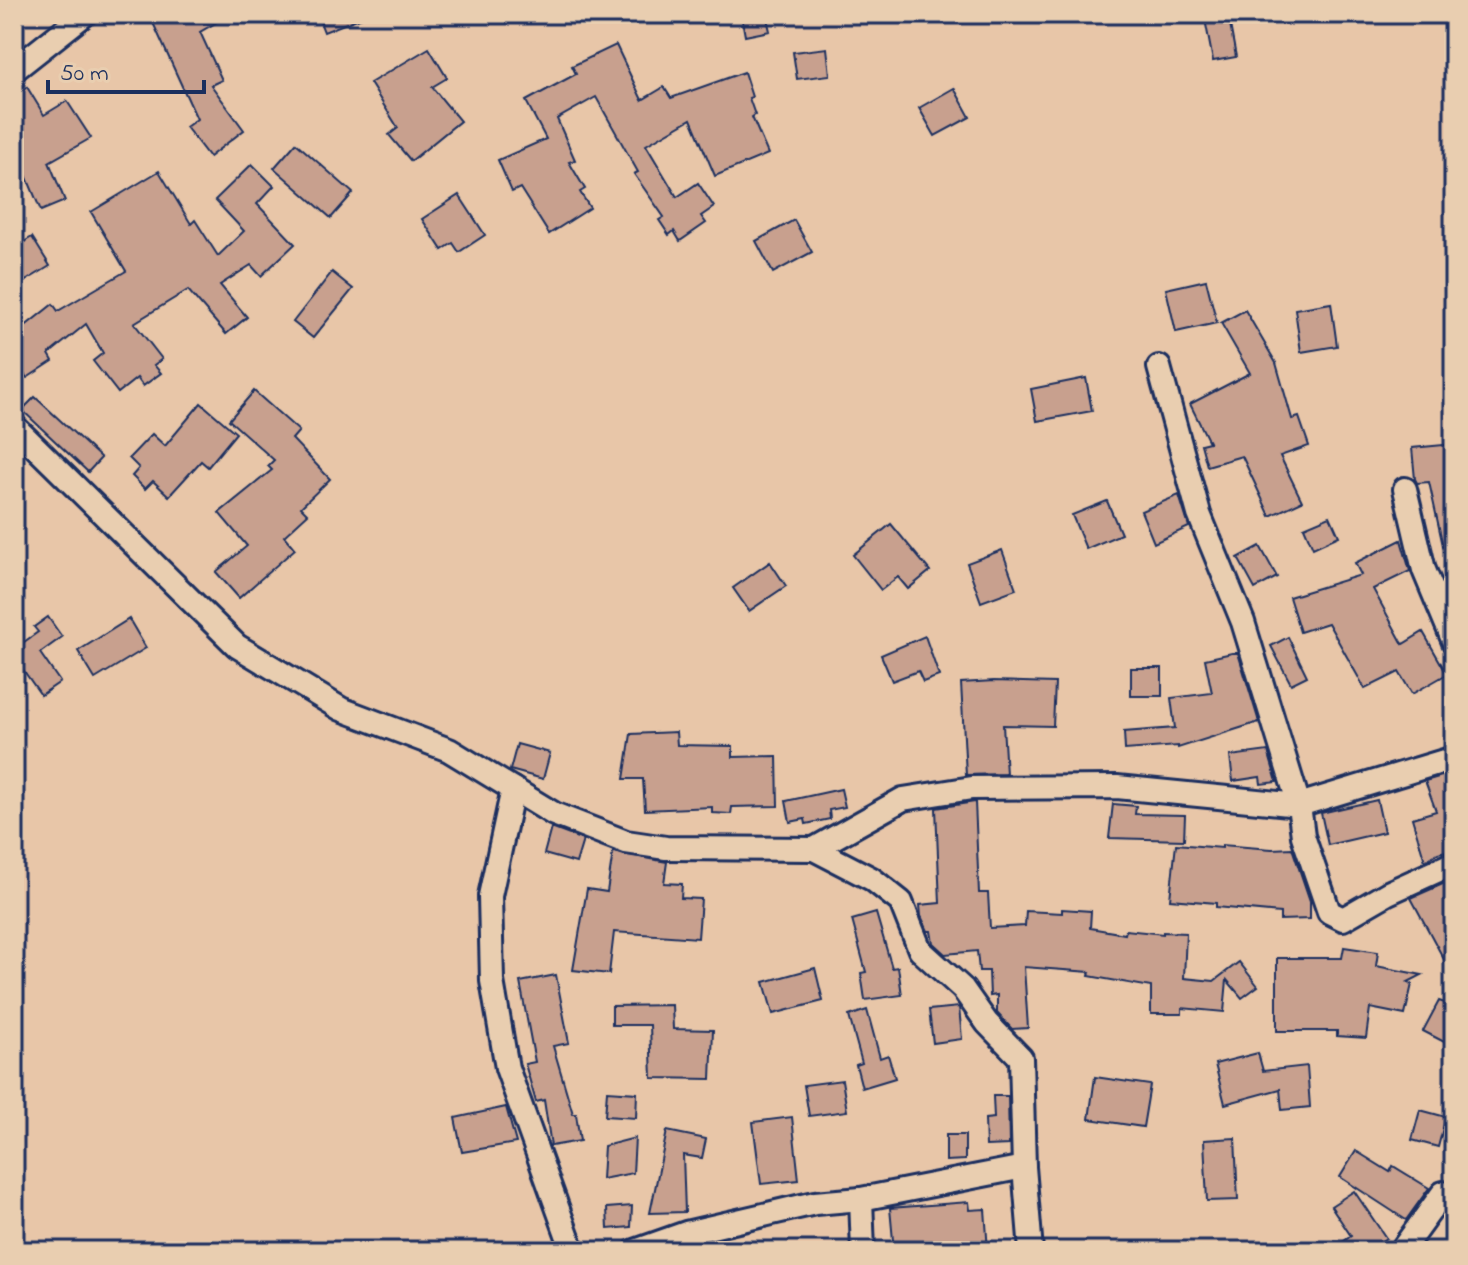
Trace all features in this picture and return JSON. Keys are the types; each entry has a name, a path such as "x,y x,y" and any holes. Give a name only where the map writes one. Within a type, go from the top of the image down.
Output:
{"street":[{"path":"14,70 85,14"},
{"path":"1159,367 1199,514 1243,622 1299,805 1303,836 1329,912 1343,919 1388,893 1454,863"},
{"path":"14,426 237,646 341,709 449,750 554,814 626,842 666,848 814,849 872,879 901,902 920,950 963,989 987,1023 1021,1058 1024,1167 1031,1251"},
{"path":"1405,489 1424,570 1454,642"},
{"path":"814,849 903,799 972,788 1117,787 1299,805 1454,758"},
{"path":"513,789 490,896 492,981 507,1068 573,1251"},
{"path":"635,1251 686,1233 815,1203 861,1199 1024,1167"},
{"path":"1401,1251 1443,1193"},
{"path":"861,1199 863,1251"}],"building":[{"path":"149,14 231,14 200,32 222,80 211,85 244,130 209,157 186,127 197,119"},
{"path":"317,14 367,14 367,15 324,32"},
{"path":"741,14 766,14 770,31 745,36"},
{"path":"1204,14 1228,14 1236,57 1213,61"},
{"path":"616,45 642,100 664,87 671,98 744,72 752,97 749,98 755,115 752,117 768,154 715,176 691,119 646,145 677,197 698,183 714,207 701,216 706,223 680,241 674,231 669,235 659,220 664,217 634,174 638,172 596,97 557,119 575,160 569,162 585,189 580,192 590,208 549,234 520,188 512,192 498,160 546,139 526,101 576,74 572,66"},
{"path":"429,48 447,78 432,87 460,121 411,161 389,135 398,128 370,83"},
{"path":"827,48 830,75 797,79 793,52"},
{"path":"27,87 44,115 67,101 91,138 49,162 65,201 41,211 26,175 20,178 14,165 14,95"},
{"path":"954,88 970,117 935,136 919,108"},
{"path":"296,143 353,193 331,218 274,168"},
{"path":"252,164 274,186 257,204 295,244 261,276 251,265 220,285 247,317 226,334 188,290 134,323 162,359 154,365 161,373 143,386 137,378 118,393 93,361 103,353 86,324 49,354 53,361 27,378 14,362 14,335 53,304 58,311 126,271 91,212 159,171 191,224 195,220 218,256 244,231 215,200"},
{"path":"459,195 485,235 459,252 453,243 442,250 422,219"},
{"path":"794,220 812,252 773,273 756,241"},
{"path":"32,237 50,266 14,288 14,248"},
{"path":"332,272 353,289 313,338 293,322"},
{"path":"1206,280 1217,323 1176,332 1166,289"},
{"path":"1331,303 1337,346 1301,352 1295,309"},
{"path":"1245,310 1276,363 1292,419 1299,417 1309,446 1280,456 1302,501 1270,516 1242,456 1207,466 1201,444 1209,442 1190,404 1250,373 1221,323"},
{"path":"1086,378 1092,411 1037,421 1031,389"},
{"path":"254,391 299,431 292,439 330,479 301,507 308,514 284,536 295,549 239,598 216,572 247,546 219,513 272,470 268,466 274,460 229,420"},
{"path":"35,397 101,458 88,472 22,410"},
{"path":"201,403 236,433 208,467 201,461 169,496 153,481 145,489 132,476 139,468 129,458 152,434 165,446"},
{"path":"1454,444 1454,563 1447,564 1429,482 1417,483 1415,479 1412,448"},
{"path":"1179,495 1189,527 1154,543 1141,511"},
{"path":"1107,501 1121,534 1086,549 1072,515"},
{"path":"1330,516 1339,536 1313,548 1304,527"},
{"path":"891,524 930,571 908,589 898,577 881,590 853,555"},
{"path":"1401,540 1410,571 1373,589 1403,644 1423,632 1447,674 1412,694 1399,672 1365,689 1328,623 1300,632 1289,597 1361,575 1355,563"},
{"path":"1260,546 1277,577 1255,589 1238,558"},
{"path":"1002,550 1016,589 981,602 967,563"},
{"path":"770,562 786,586 749,611 733,588"},
{"path":"48,617 62,637 40,653 60,682 41,695 14,657 14,649 38,632 34,627"},
{"path":"129,619 146,648 95,679 78,651"},
{"path":"925,636 939,676 923,682 918,671 892,681 881,655"},
{"path":"1288,637 1307,676 1291,684 1271,646"},
{"path":"1238,653 1259,722 1178,748 1125,750 1124,732 1175,728 1171,698 1212,693 1205,659"},
{"path":"1131,668 1162,668 1162,696 1131,696"},
{"path":"961,683 1055,683 1053,726 1003,725 1006,774 966,775"},
{"path":"676,732 677,745 733,746 733,757 777,756 778,806 732,807 731,814 712,813 712,807 645,810 643,779 624,779 631,734"},
{"path":"517,744 550,753 543,779 510,770"},
{"path":"1268,751 1277,782 1261,784 1260,777 1233,781 1230,756"},
{"path":"1449,774 1454,790 1454,849 1438,853 1425,861 1412,818 1436,811 1425,781"},
{"path":"841,789 845,807 829,810 830,819 806,824 805,819 790,822 786,801"},
{"path":"1377,800 1384,832 1328,845 1321,813"},
{"path":"975,802 979,893 988,893 990,928 1025,926 1026,911 1091,911 1090,928 1125,934 1126,930 1186,933 1184,978 1214,981 1239,962 1258,986 1242,998 1227,980 1224,1012 1182,1008 1182,1014 1151,1014 1151,987 1089,976 1090,972 1024,967 1028,1028 1012,1029 997,1013 997,995 990,996 989,971 979,971 977,951 945,954 933,943 931,931 928,931 921,916 920,905 940,903 936,808"},
{"path":"1113,804 1136,806 1135,814 1185,815 1184,840 1109,838"},
{"path":"551,828 583,840 576,863 544,854"},
{"path":"1176,844 1222,848 1222,845 1292,848 1310,901 1310,919 1280,920 1280,913 1170,899"},
{"path":"613,852 667,862 664,883 682,884 681,898 701,899 698,938 614,932 609,974 573,970 587,889 607,892"},
{"path":"1452,880 1454,884 1454,978 1411,898"},
{"path":"876,913 892,968 898,967 902,995 865,1000 861,973 866,972 852,920"},
{"path":"1344,947 1378,952 1376,966 1422,975 1408,982 1412,984 1405,1015 1370,1008 1366,1038 1337,1036 1337,1031 1277,1031 1277,958 1342,958"},
{"path":"815,968 823,1001 773,1014 764,982"},
{"path":"556,975 569,1043 553,1046 573,1114 576,1114 580,1141 551,1146 544,1100 536,1102 525,1064 535,1062 520,982"},
{"path":"1439,1001 1454,1006 1454,1047 1423,1031"},
{"path":"672,1005 673,1029 713,1030 711,1079 652,1078 650,1025 612,1025 612,1006"},
{"path":"959,1007 962,1039 933,1043 929,1010"},
{"path":"867,1010 880,1058 888,1055 895,1078 862,1088 856,1065 862,1063 849,1016"},
{"path":"1258,1053 1263,1071 1307,1066 1310,1107 1282,1110 1280,1089 1225,1104 1215,1064"},
{"path":"1095,1077 1150,1085 1143,1127 1089,1119"},
{"path":"842,1080 847,1111 809,1116 804,1085"},
{"path":"607,1091 637,1093 636,1118 605,1116"},
{"path":"993,1096 1008,1096 1009,1145 986,1146 985,1119 994,1118"},
{"path":"506,1107 516,1143 462,1152 455,1118"},
{"path":"1420,1110 1446,1117 1438,1147 1412,1140"},
{"path":"792,1117 799,1180 761,1184 753,1122"},
{"path":"667,1131 706,1139 702,1158 683,1155 685,1212 650,1213"},
{"path":"946,1135 965,1135 965,1160 946,1161"},
{"path":"635,1138 633,1173 602,1179 604,1146"},
{"path":"1235,1138 1238,1200 1207,1201 1204,1140"},
{"path":"1356,1151 1390,1172 1393,1166 1429,1188 1406,1220 1340,1177"},
{"path":"1354,1191 1386,1238 1366,1251 1330,1251 1351,1236 1331,1206"},
{"path":"969,1202 970,1210 985,1209 988,1251 894,1251 890,1208"},
{"path":"632,1206 631,1227 608,1229 607,1208"}]}
